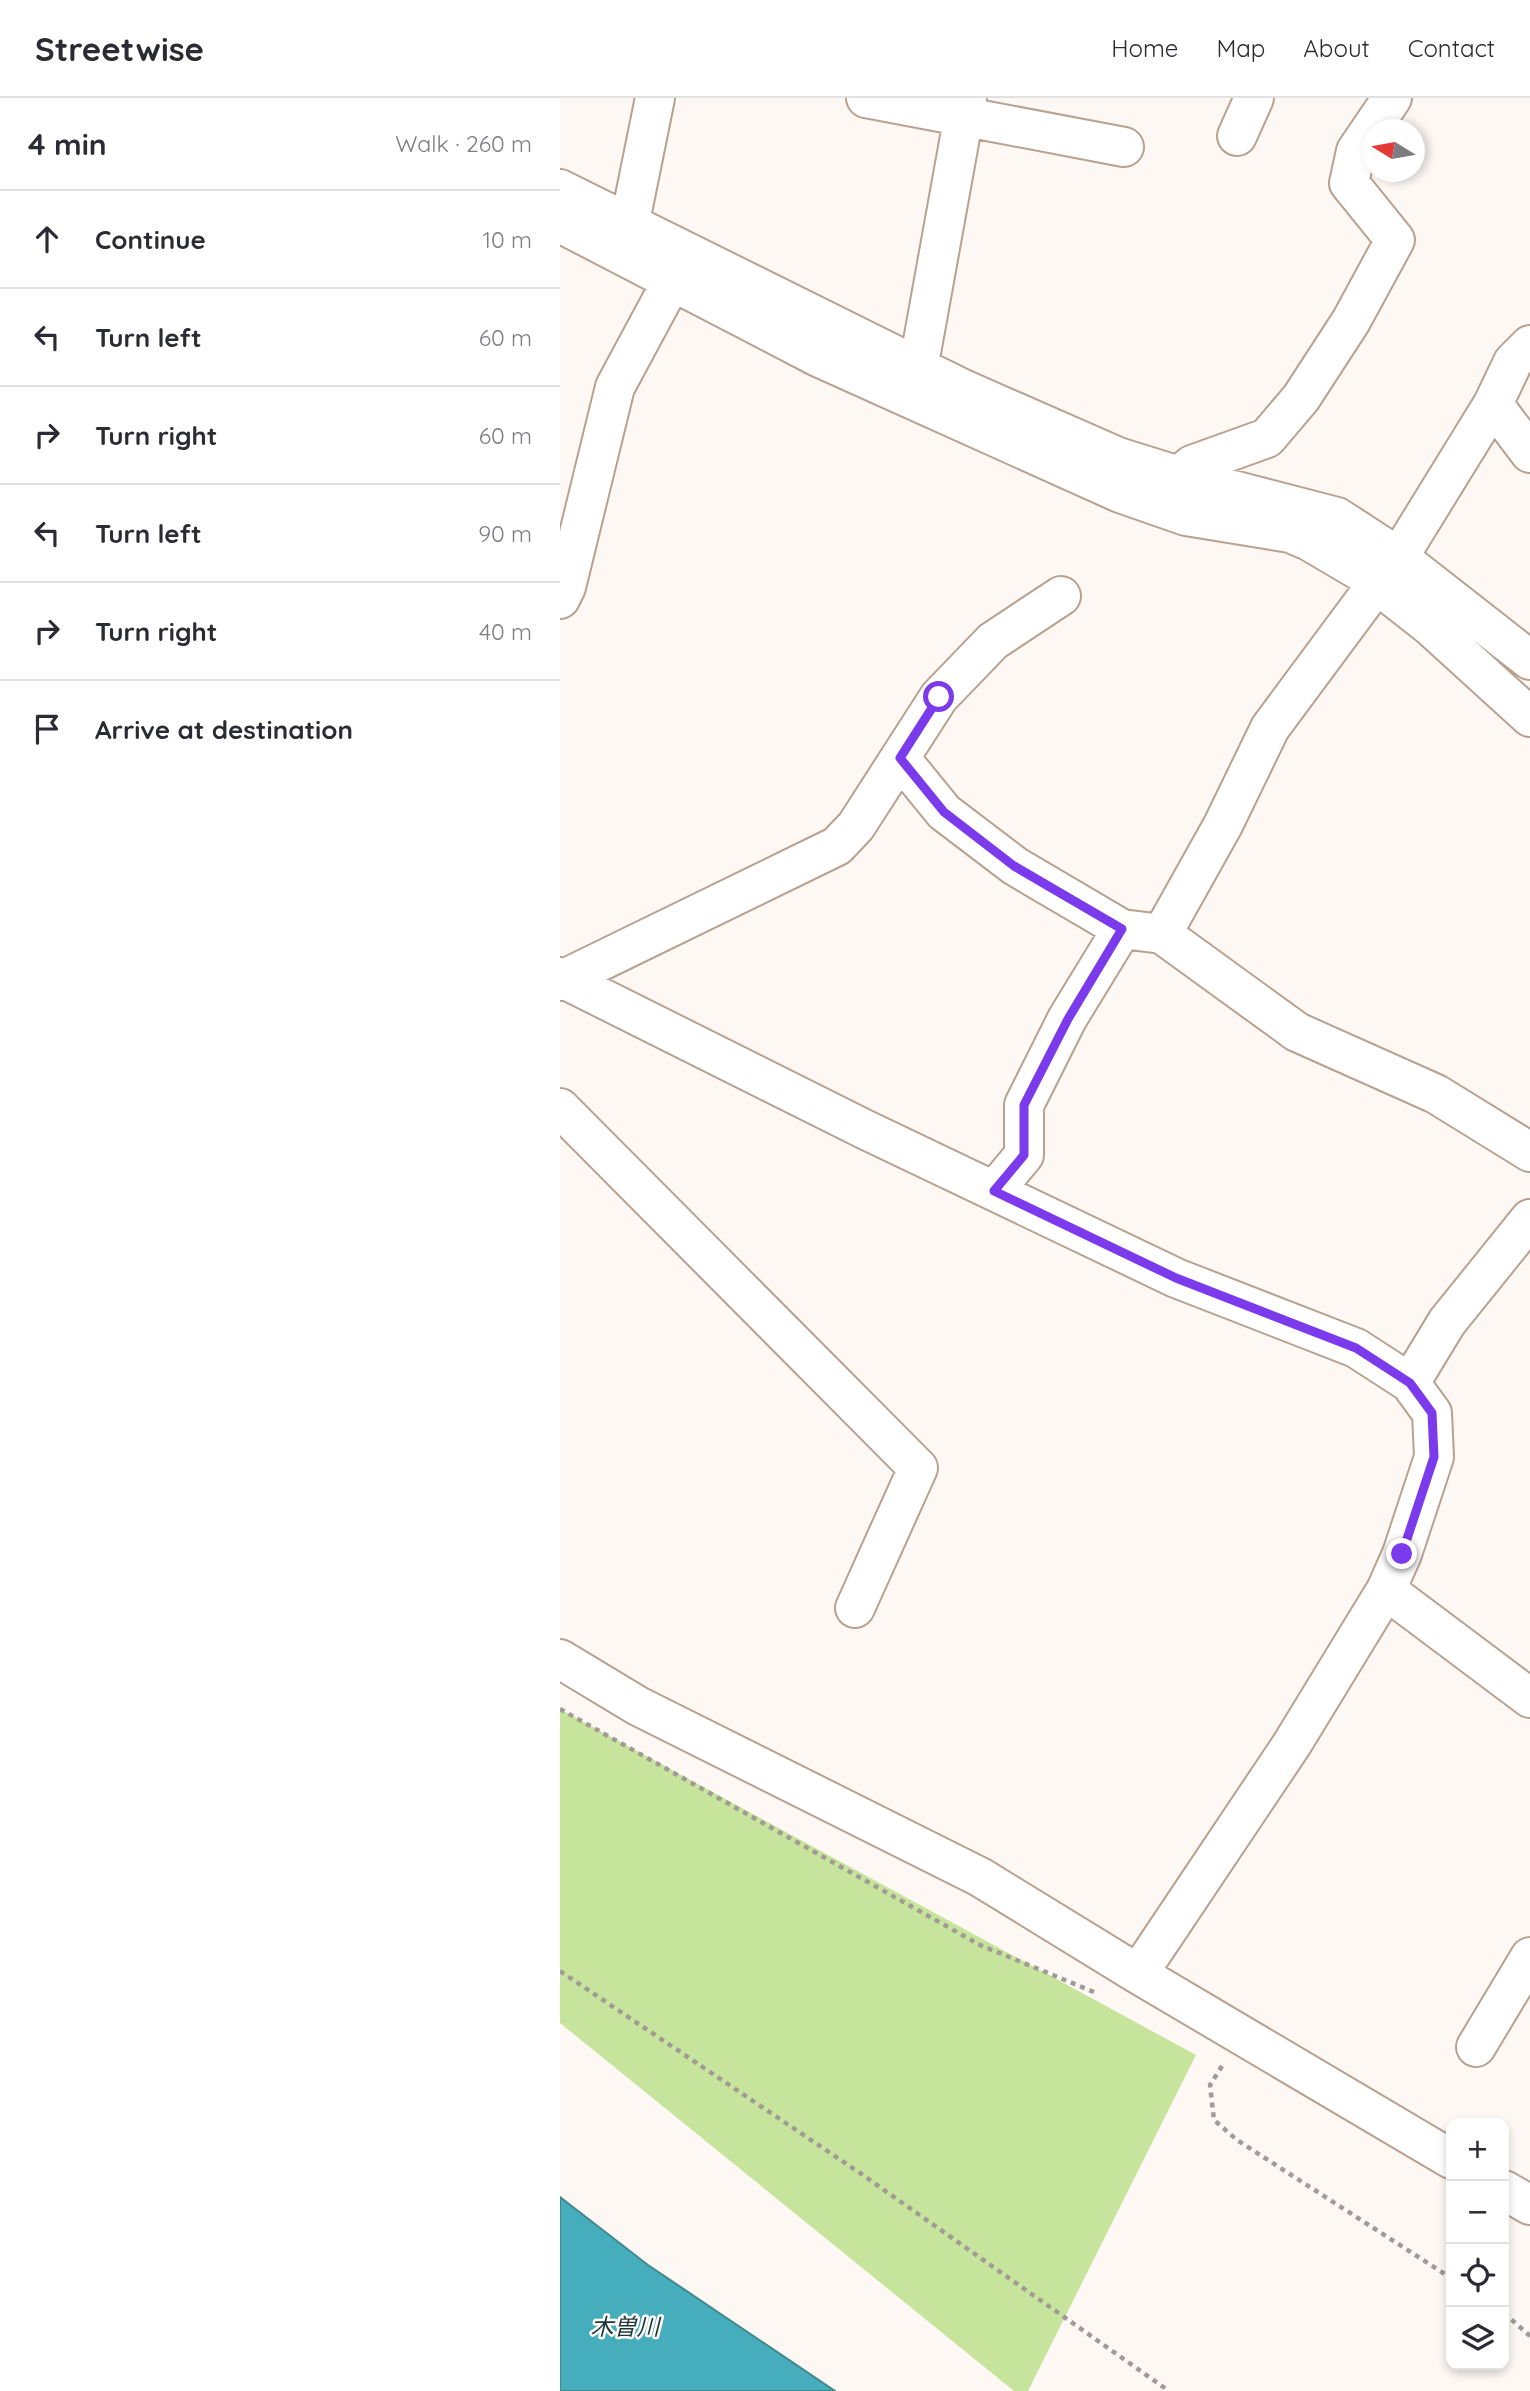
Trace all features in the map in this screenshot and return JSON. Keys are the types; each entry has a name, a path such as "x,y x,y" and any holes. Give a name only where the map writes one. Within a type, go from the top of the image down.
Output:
{"street":[{"path":"626,239 655,98"},
{"path":"866,98 965,107 1124,147"},
{"path":"1237,136 1254,98"},
{"path":"1148,503 1192,465 1266,438 1301,398 1351,321 1395,240 1349,183 1356,151 1392,98"},
{"path":"907,380 920,358 965,107"},
{"path":"560,189 626,239 672,281 818,357 907,380 1118,457 1179,476 1337,517 1387,570 1430,626 1530,716"},
{"path":"560,223 626,239 907,380 1120,493 1186,516 1290,533 1360,571 1387,570 1530,660"},
{"path":"560,599 566,587 615,387 672,281"},
{"path":"1162,934 1223,825 1270,728 1387,570 1493,404 1513,362 1530,345"},
{"path":"1493,404 1530,453"},
{"path":"561,980 837,846 856,826 939,697 993,641 1061,597"},
{"path":"900,758 944,812 1014,866 1122,929 1162,934 1297,1032 1436,1094 1530,1152"},
{"path":"994,1191 1024,1155 1024,1105 1068,1019 1122,929"},
{"path":"561,980 1176,1278 1356,1348 1410,1383 1432,1413 1434,1457 1402,1554 1386,1590 1292,1744 1138,1974"},
{"path":"560,1108 918,1468 855,1608"},
{"path":"1410,1383 1447,1321 1530,1219"},
{"path":"1386,1590 1530,1698"},
{"path":"560,1658 651,1712 981,1877 1138,1974 1446,2156"},
{"path":"1476,2047 1530,1957"},
{"path":"1509,2193 1530,2205"}],"path":[{"path":"560,1709 980,1945 1105,1997"},
{"path":"560,1971 860,2173 1169,2391"},
{"path":"1225,2060 1210,2085 1214,2120 1237,2140 1446,2275"},
{"path":"1509,2317 1530,2336"}],"green space":[{"path":"560,1709 1196,2055 1028,2391 1014,2391 560,2023"}],"water":[{"name":"木曽川","path":"560,2197 648,2265 835,2391 560,2391"}],"route":[{"path":"939,697 900,758 944,812 1014,866 1122,929 1068,1019 1024,1105 1024,1155 994,1191 1176,1278 1356,1348 1410,1383 1432,1413 1434,1457 1402,1554"}]}
